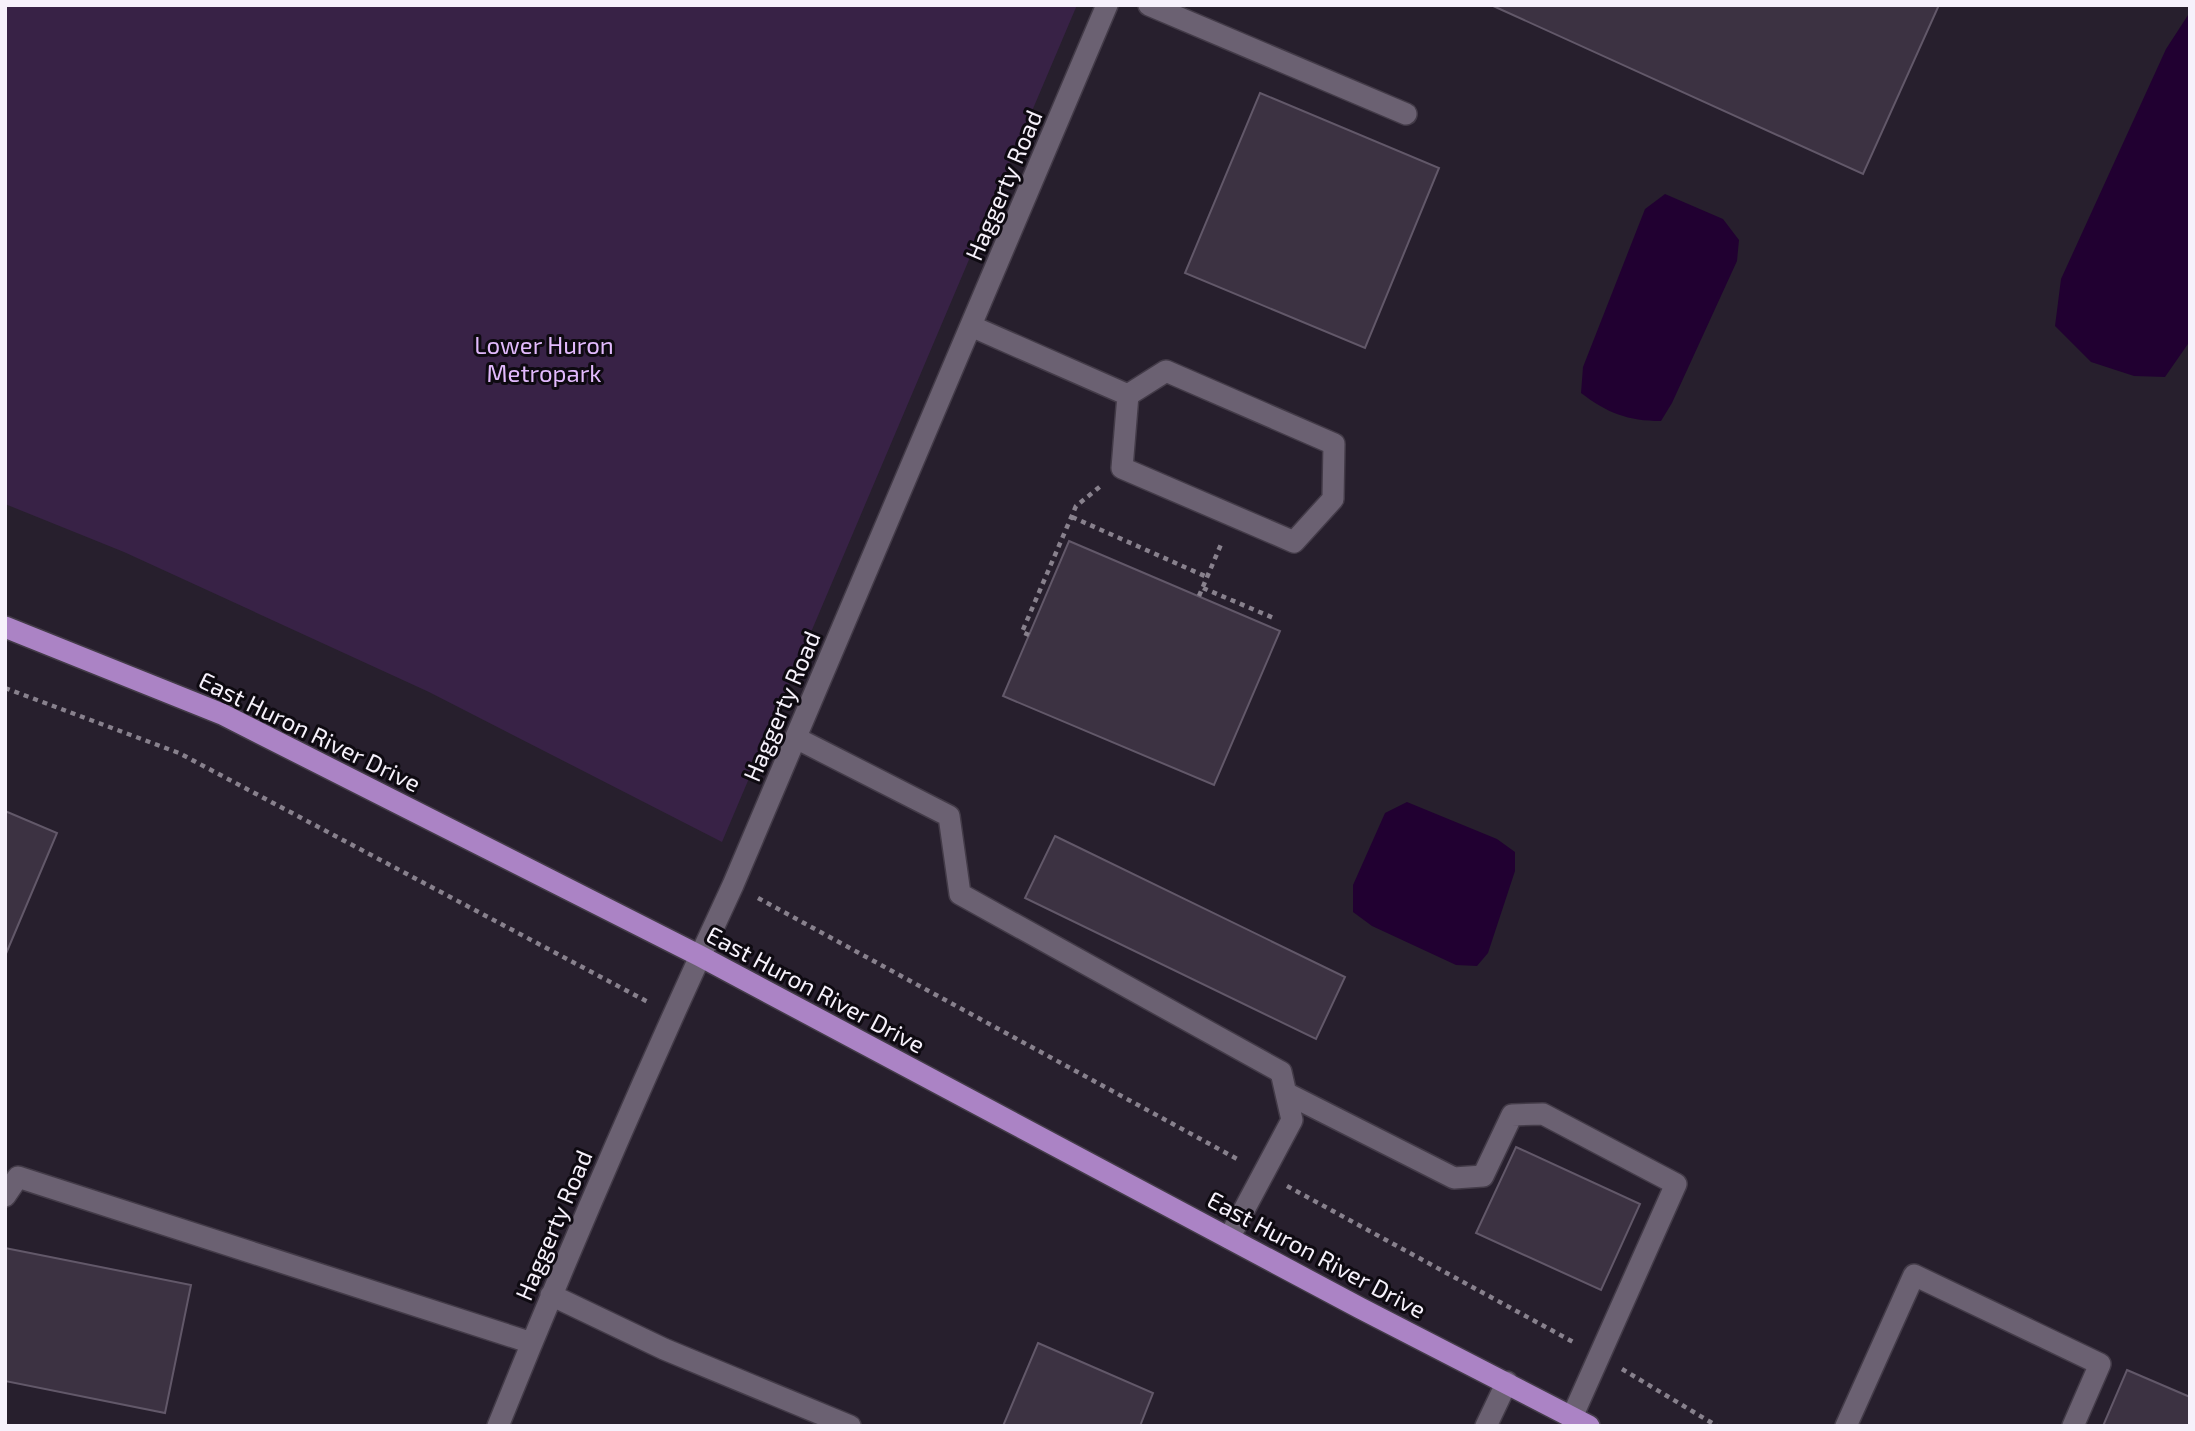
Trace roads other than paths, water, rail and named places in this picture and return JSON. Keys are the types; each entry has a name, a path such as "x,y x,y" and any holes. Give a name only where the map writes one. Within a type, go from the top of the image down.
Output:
{"main road":[{"name":"East Huron River Drive","path":"5,627 222,714 700,956 1360,1308 1580,1421"}],"street":[{"name":"Haggerty Road","path":"498,1426 551,1295 672,1014 733,885 796,738 1107,5"},
{"path":"1149,5 1406,114"},
{"path":"971,326 1128,395"},
{"path":"1166,371 1334,444 1333,499 1294,542 1122,468 1128,395 1166,371"},
{"path":"796,738 949,816 960,894 1281,1072 1292,1120 1229,1238"},
{"path":"1286,1093 1454,1178 1483,1176 1512,1115 1543,1114 1676,1184 1599,1356 1580,1421"},
{"path":"5,1196 18,1177 532,1343"},
{"path":"1846,1426 1914,1275 2100,1364 2073,1426"},
{"path":"551,1295 664,1349 850,1426"},
{"path":"1486,1426 1507,1382"}],"park label":[{"name":"Lower Huron Metropark","path":"544,358"}]}
